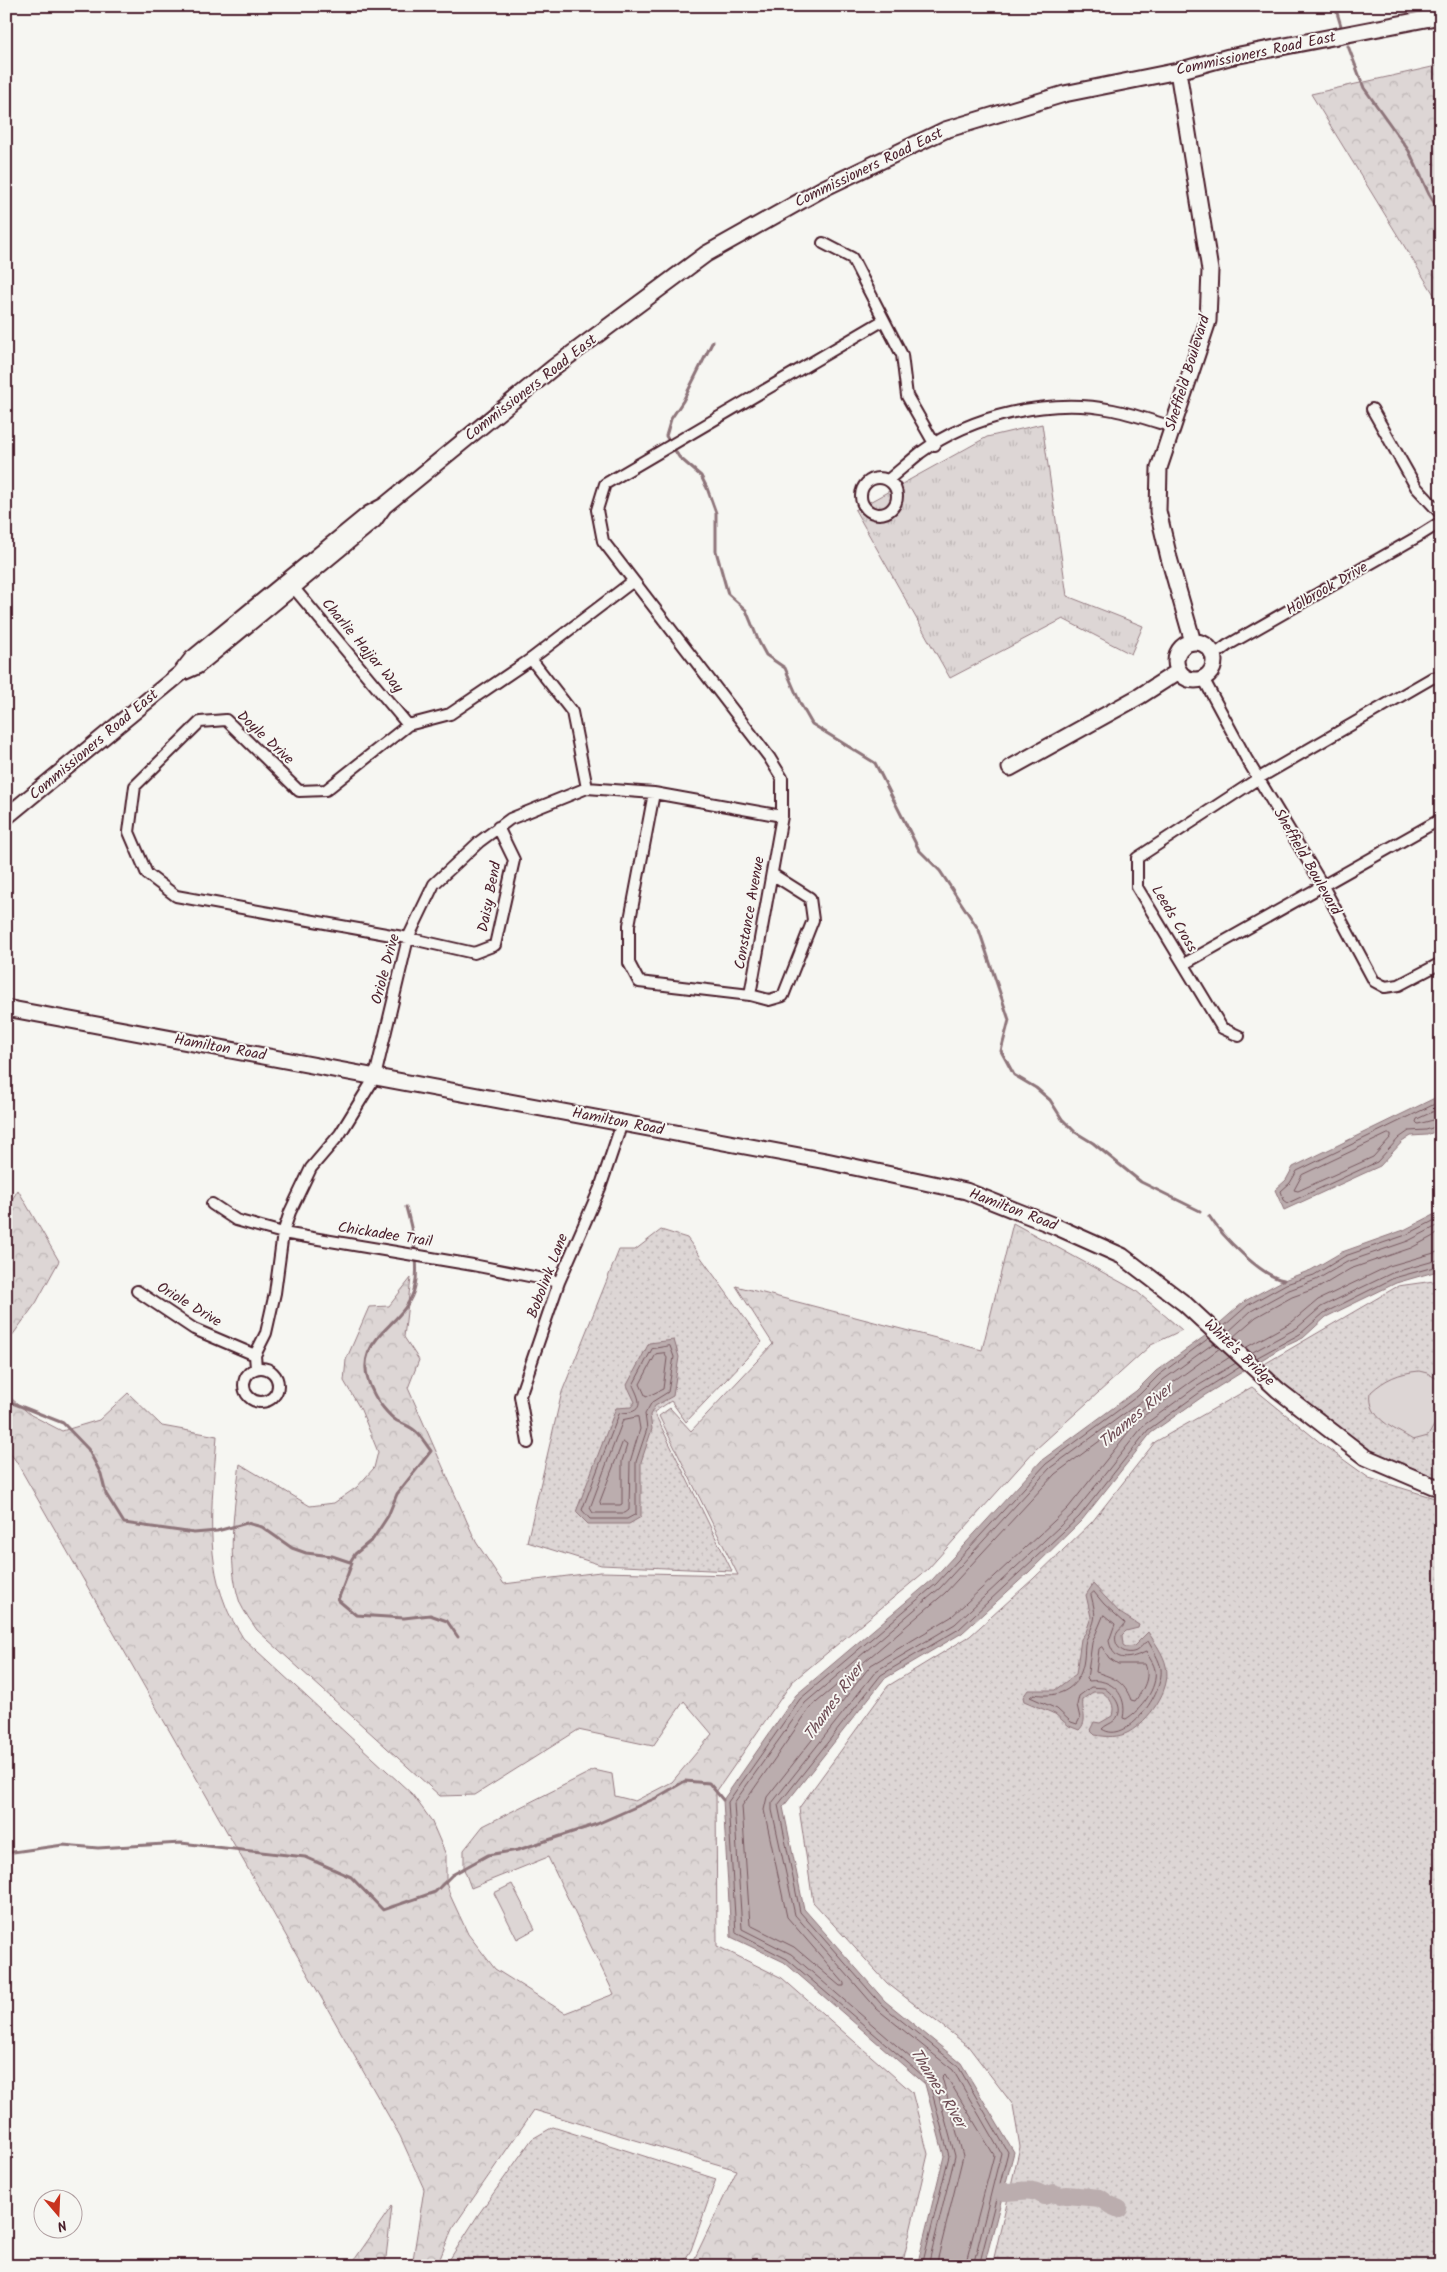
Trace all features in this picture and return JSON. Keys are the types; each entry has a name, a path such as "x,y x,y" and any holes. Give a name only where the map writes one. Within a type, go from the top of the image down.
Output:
{"main road":[{"name":"Commissioners Road East","path":"6,817 181,673 192,659 279,587 369,514 384,506 554,367 706,254 824,188 945,130 1064,94 1178,71 1229,57 1441,16"},
{"name":"Sheffield Boulevard","path":"1178,71 1210,274 1208,321 1159,468 1158,511 1169,558 1193,642"},
{"name":"Commissioners Road East","path":"181,673 197,666 293,588 374,520 384,506"},
{"path":"1193,642 1204,644 1214,656 1211,671 1203,678 1187,678 1179,670 1177,660 1180,650 1193,642"},
{"path":"1010,768 1140,696 1179,670"},
{"name":"Hamilton Road","path":"6,1008 826,1161 966,1191 1057,1227 1122,1256 1200,1317"},
{"name":"White's Bridge","path":"1200,1317 1278,1390 1365,1457 1433,1486 1441,1487"}],"street":[{"path":"823,243 852,258 902,355 906,396 935,445"},
{"name":"Constance Avenue","path":"750,995 782,816 782,778 769,757 632,582 603,541 597,510 605,484 884,320"},
{"path":"888,480 921,452 961,431 1000,416 1060,406 1114,410 1172,426"},
{"path":"1372,409 1416,487 1441,514"},
{"name":"Holbrook Drive","path":"1214,656 1228,645 1417,538 1441,522"},
{"name":"Doyle Drive","path":"408,938 176,896 147,874 129,832 135,786 200,722 226,720 299,790 326,790 408,725 450,714 531,659 632,582"},
{"name":"Charlie Hajjar Way","path":"293,588 408,725"},
{"path":"531,659 572,712 588,788"},
{"path":"1258,778 1432,678 1441,677"},
{"name":"Sheffield Boulevard","path":"1203,678 1246,758 1322,886 1374,982 1385,987 1399,985 1441,963"},
{"name":"Leeds Cross","path":"1239,1036 1222,1028 1137,887 1137,858 1240,792 1258,778"},
{"name":"Oriole Drive","path":"256,1368 255,1355 268,1325 275,1293 283,1233 290,1212 311,1168 340,1134 375,1077 408,938 434,884 478,842 510,818 588,788 654,794 782,816"},
{"path":"654,794 629,925 629,963 639,982 750,995 769,1000 783,996 813,920 810,898 772,874"},
{"path":"1184,964 1441,819"},
{"name":"Daisy Bend","path":"408,938 474,953 496,945 514,860 498,827"},
{"name":"Bobolink Lane","path":"528,1443 520,1396 559,1282 600,1188 622,1123"},
{"name":"Chickadee Trail","path":"212,1204 236,1220 283,1233 473,1265 559,1282"},
{"name":"Oriole Drive","path":"137,1291 194,1329 255,1355"}],"green space":[{"path":"1441,65 1441,306 1311,94"},
{"path":"1042,424 1067,596 1143,626 1131,654 1063,619 950,678 855,510 987,437"},
{"path":"18,1190 59,1261 36,1303 6,1344 6,1209"},
{"path":"1013,1223 1135,1290 1182,1330 1151,1345 1035,1450 928,1569 792,1682 716,1792 717,1946 782,1978 912,2092 928,2154 902,2266 691,2266 737,2170 534,2110 452,2229 437,2266 412,2266 424,2189 400,2136 16,1461 6,1448 6,1394 31,1415 62,1431 99,1420 128,1393 162,1426 217,1436 212,1500 214,1564 218,1584 227,1608 243,1638 412,1794 431,1820 446,1855 446,1881 450,1895 468,1934 495,1969 565,2013 614,1994 548,1857 471,1888 464,1869 464,1850 483,1826 594,1770 612,1774 615,1796 635,1801 672,1782 712,1734 684,1701 653,1746 578,1730 475,1795 440,1796 257,1630 244,1610 236,1587 232,1552 232,1534 240,1464 310,1506 334,1503 357,1487 374,1468 378,1452 361,1410 344,1381 346,1360 369,1307 389,1306 411,1278 404,1337 419,1360 408,1388 476,1542 504,1584 600,1572 738,1575 659,1416 670,1408 691,1431 773,1344 736,1286 982,1350"},
{"path":"661,1230 687,1238 762,1342 686,1422 671,1401 654,1412 732,1571 601,1565 527,1542 562,1392 619,1250 635,1250"},
{"path":"1441,1280 1441,1479 1368,1451 1261,1366 1398,1286"},
{"path":"1419,1371 1441,1381 1441,1413 1428,1436 1413,1440 1377,1416 1371,1401 1371,1392 1393,1377"},
{"path":"1252,1387 1322,1444 1369,1478 1441,1500 1441,2266 992,2266 1020,2147 1013,2105 968,2046 887,1983 813,1902 799,1808 888,1686 970,1636 1033,1579 1092,1522 1155,1442"},
{"path":"512,1884 535,1929 517,1939 494,1893"},
{"path":"553,2127 716,2179 691,2250 681,2266 449,2266 448,2262 478,2215 532,2139"},
{"path":"392,2206 385,2266 350,2266"}],"water":[{"path":"1441,1095 1441,1129 1427,1135 1411,1136 1402,1142 1380,1166 1284,1210 1275,1190 1286,1180 1293,1167"},
{"name":"Thames River","path":"1441,1212 1441,1270 1396,1283 1326,1317 1303,1338 1279,1349 1202,1397 1151,1433 1082,1520 1029,1572 962,1633 884,1679 783,1807 804,1909 885,2001 961,2063 1014,2152 984,2266 917,2266 944,2156 925,2084 784,1962 731,1937 723,1800 796,1695 932,1580 1042,1460 1136,1391 1156,1371 1205,1336 1245,1301 1284,1280 1311,1270 1342,1252 1404,1230"},
{"path":"674,1340 679,1357 673,1396 655,1406 650,1415 652,1429 641,1462 641,1517 629,1524 588,1524 576,1512 616,1408 631,1407 635,1402 627,1385 649,1343"},
{"path":"1093,1584 1120,1613 1139,1625 1138,1628 1126,1631 1122,1635 1123,1645 1126,1647 1134,1646 1148,1632 1161,1653 1166,1666 1167,1675 1162,1695 1151,1713 1129,1732 1117,1736 1095,1735 1090,1730 1094,1722 1100,1723 1112,1716 1112,1703 1102,1692 1093,1692 1083,1699 1084,1723 1079,1730 1069,1726 1055,1714 1024,1701 1023,1697 1028,1690 1055,1690 1076,1674 1081,1639 1086,1632 1091,1617 1086,1595"}],"waterway":[{"path":"1335,6 1341,26"},
{"path":"1348,46 1364,88 1409,151 1429,194 1441,214"},
{"path":"713,341 683,401 671,419 666,436 679,457 701,476 707,488 716,513 716,551 728,594 746,610 766,655 785,668 801,705 812,724 875,763 919,850 940,871 979,930 1009,1020 1001,1051 1014,1075 1036,1088 1050,1100 1062,1119 1075,1132 1093,1143 1141,1182 1200,1211"},
{"path":"406,1207 416,1257 415,1286 410,1300 401,1313 372,1346 367,1359 366,1374 377,1400 390,1416 417,1432 431,1451 397,1494 388,1516 373,1539 355,1554 350,1562 352,1563 338,1600 356,1615 404,1618 430,1615 447,1621 458,1637"},
{"path":"1209,1216 1223,1234 1254,1264 1265,1272 1284,1280"},
{"path":"6,1397 10,1402 63,1423 88,1449 101,1474 106,1494 124,1523 194,1533 217,1531 247,1523 262,1527 292,1548 306,1553 332,1556 350,1562"},
{"path":"6,1853 63,1845 98,1848 181,1843 305,1857 351,1877 383,1910 435,1892 452,1875 488,1855 518,1850 597,1824 656,1798 685,1781 709,1783 723,1800"},
{"path":"1002,2192 1034,2191 1044,2196 1053,2193 1059,2195"},
{"path":"1066,2195 1100,2198 1119,2209"}]}
